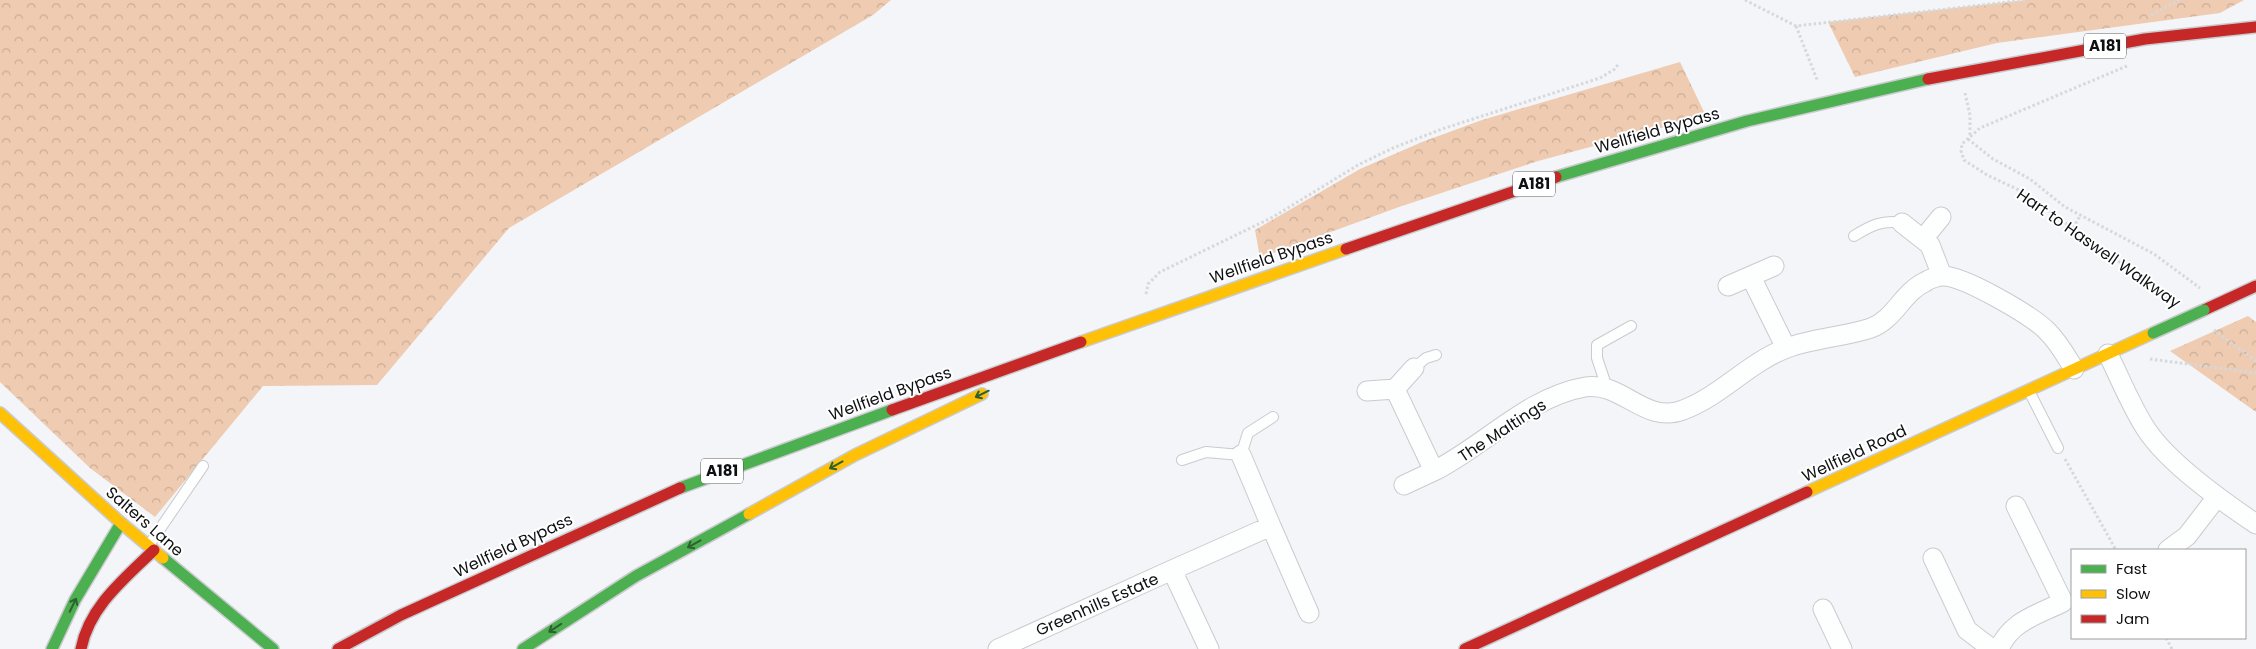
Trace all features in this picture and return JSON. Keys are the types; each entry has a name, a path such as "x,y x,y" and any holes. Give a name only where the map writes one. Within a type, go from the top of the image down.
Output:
{"main road":[{"name":"Wellfield Bypass","path":"338,649 401,615 693,482 1149,317 1526,186 1747,121 1956,72 2145,39 2256,27"},
{"name":"Wellfield Road","path":"1465,649 2256,286"},
{"path":"523,649 636,576 855,455 1121,327"},
{"name":"Salters Lane","path":"0,413 151,548 273,649"},
{"path":"52,649 75,600 121,522"},
{"path":"81,649 82,637 94,615 151,548"}],"street":[{"path":"1923,239 1941,217"},
{"path":"1902,223 1923,239 1936,256 1942,276"},
{"path":"1728,286 1774,266"},
{"path":"1607,388 1638,406 1653,412 1682,411 1786,348 1871,328 1891,315 1912,290 1925,281 1942,276 1972,284 2032,320 2047,331 2074,369"},
{"path":"1751,277 1786,348"},
{"path":"2108,354 2146,429 2161,448 2217,497 2256,524"},
{"path":"1367,392 1396,389 1414,368"},
{"name":"The Maltings","path":"1404,485 1458,459 1541,403 1586,387 1607,388"},
{"path":"1396,389 1434,471"},
{"path":"1241,455 1309,613"},
{"path":"2169,549 2187,536 2217,497"},
{"path":"1999,649 2005,635 2019,624 2063,602 2016,506"},
{"path":"1172,570 1271,526"},
{"path":"1933,558 1967,630 1992,649"},
{"name":"Greenhills Estate","path":"998,649 1172,570 1209,649"},
{"path":"1822,608 1842,649"}],"lane":[{"path":"1854,236 1880,222 1902,223"},
{"path":"1607,388 1597,358 1597,345 1631,326"},
{"path":"1414,368 1426,358 1436,356"},
{"path":"2028,390 2058,448"},
{"path":"1182,460 1206,452 1241,455 1248,433 1273,416"},
{"path":"151,548 203,466"}],"path":[{"path":"1746,0 1796,26 2026,0"},
{"path":"2145,39 2143,19 2180,0"},
{"path":"1796,26 1826,102"},
{"path":"1149,317 1146,297 1148,284 1160,272 1273,217 1358,165 1393,148 1442,129 1600,78 1615,69 1619,63"},
{"path":"1969,138 1980,128 2129,65"},
{"path":"1956,72 1966,96 1969,138 1993,159 2030,179 2080,216 2154,254 2219,303"},
{"name":"Hart to Haswell Walkway","path":"1969,138 1962,144 1961,151 1964,160 1986,175 2021,191 2174,301"},
{"path":"2073,228 2080,216"},
{"path":"2212,329 2256,361"},
{"path":"2144,358 2256,373"},
{"path":"2058,448 2115,549"}],"green space":[{"path":"0,0 891,0 873,15 509,228 377,385 263,386 155,517 90,468 0,382"},
{"path":"2026,0 2244,0 2220,13 1997,43 1855,77 1828,22"},
{"path":"1680,62 1706,116 1538,161 1399,207 1260,258 1255,230 1360,169 1422,142 1482,120"},
{"path":"2248,316 2256,322 2256,412 2170,351"}],"traffic: fast":[{"path":"1556,177 1747,121 1928,79"},
{"path":"2153,333 2204,310"},
{"path":"680,488 892,410"},
{"path":"523,649 636,576 749,514"},
{"path":"52,649 75,600 121,523"},
{"path":"163,558 273,649"}],"traffic: slow":[{"path":"1081,342 1346,249"},
{"path":"1807,492 2153,333"},
{"path":"749,514 855,455 982,394"},
{"path":"0,413 121,523 163,558"}],"traffic: jam":[{"path":"1928,79 2145,39 2256,27"},
{"path":"1346,249 1556,177"},
{"path":"2204,310 2256,286"},
{"path":"892,410 1081,342"},
{"path":"338,649 401,615 680,488"},
{"path":"1465,649 1807,492"},
{"path":"81,649 85,634 100,607 120,583 154,550"}]}
